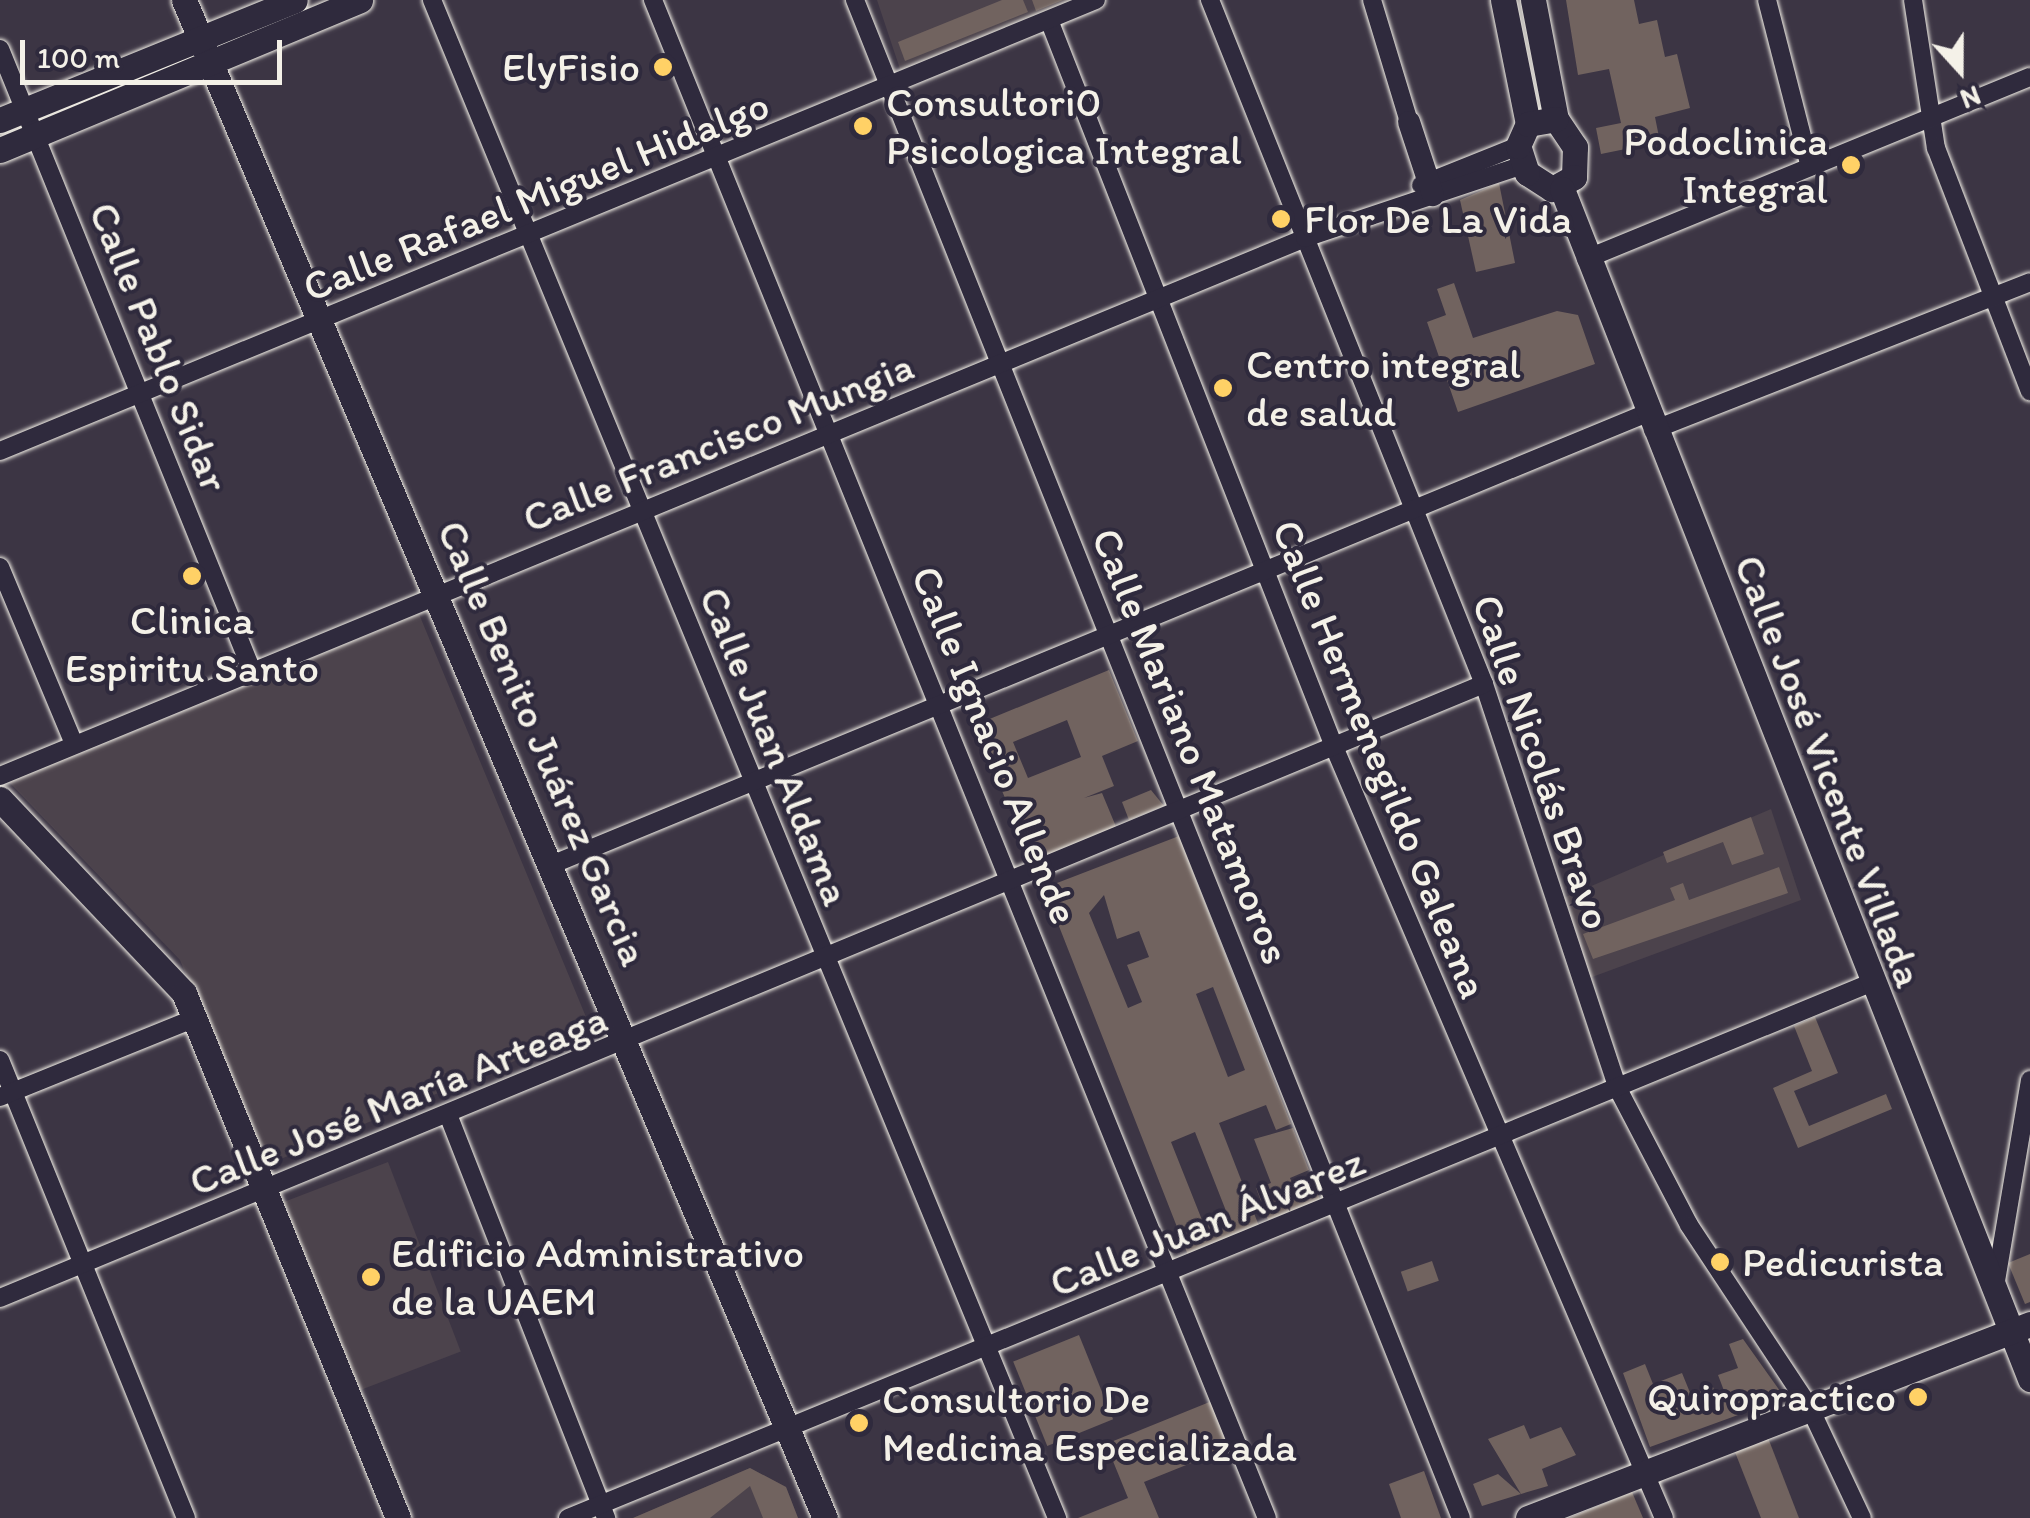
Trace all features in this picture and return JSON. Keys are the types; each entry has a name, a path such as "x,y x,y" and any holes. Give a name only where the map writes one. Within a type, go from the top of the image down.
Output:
{"main road":[{"name":"Calle Benito Juárez Garcia","path":"184,0 825,1518"},
{"path":"0,150 296,0"},
{"path":"0,120 360,0"},
{"path":"1504,0 1523,145 1536,181 1562,189 1576,158 1556,119 1533,0"},
{"path":"1523,145 1556,119"},
{"name":"Calle José Vicente Villada","path":"1562,189 1868,984 1995,1288 2021,1327 2030,1379"},
{"path":"0,799 120,917 196,1018 269,1190 398,1518"},
{"path":"1528,1518 2021,1327"}],"street":[{"name":"Calle Juan Aldama","path":"432,0 1057,1518"},
{"name":"Calle Ignacio Allende","path":"654,0 715,160 832,436 1267,1518"},
{"name":"Calle Mariano Matamoros","path":"855,0 1004,364 1105,632 1462,1518"},
{"name":"Calle Rafael Miguel Hidalgo","path":"0,451 531,238 1096,0"},
{"name":"Calle Nicolás Bravo","path":"1210,0 1484,684 1618,1089 1689,1225 1810,1406 1862,1518"},
{"path":"1372,0 1430,187"},
{"path":"1768,0 1810,168"},
{"path":"1913,0 1936,148 2030,390"},
{"name":"Calle Hermenegildo Galeana","path":"1049,20 1163,299 1262,569 1335,749 1498,1141 1664,1518"},
{"name":"Calle Pablo Sidar","path":"0,50 252,671"},
{"path":"1586,259 2030,77"},
{"name":"Calle Francisco Mungia","path":"0,776 641,509 832,436 1305,238 1407,200 1523,145"},
{"path":"551,865 1105,632 1414,508 2030,282"},
{"path":"0,567 74,744"},
{"name":"Calle José María Arteaga","path":"0,1298 826,963 1484,684"},
{"name":"Calle Juan Álvarez","path":"568,1518 604,1512 788,1429 1338,1207 1868,984"},
{"path":"7,1095 196,1018"},
{"path":"0,1060 7,1095 84,1265 186,1518"},
{"path":"1995,1288 2030,1080"},
{"path":"449,1117 604,1512"}],"shaded area":[{"path":"877,0 1070,0 901,72"},
{"path":"419,614 591,1029 264,1166 180,960 8,781"},
{"path":"1771,809 1801,900 1584,980 1554,902"},
{"name":"Edificio Administrativo de la UAEM","path":"388,1162 461,1352 355,1392 283,1202"},
{"path":"750,1468 786,1487 798,1518 633,1518"}],"building":[{"path":"1002,0 1023,0 1028,12 905,61 898,42"},
{"path":"1032,0 1063,0 1036,11"},
{"path":"1566,0 1634,0 1639,24 1657,20 1665,57 1677,54 1690,108 1655,117 1660,142 1601,154 1596,128 1621,123 1609,69 1578,75"},
{"path":"1499,183 1515,263 1476,272 1460,200"},
{"path":"1454,283 1473,338 1557,311 1578,315 1595,364 1458,412 1427,322 1446,315 1437,289"},
{"path":"1109,670 1138,741 1102,756 1114,786 1084,798 1102,793 1117,829 1032,864 975,725","holes":["1067,720 1081,757 1028,778 1013,742"]},
{"path":"1151,790 1164,806 1129,820 1122,802"},
{"path":"1751,817 1764,854 1732,865 1723,842 1667,863 1663,852"},
{"path":"1179,836 1291,1124 1276,1130 1266,1105 1219,1123 1259,1226 1188,1255 1044,888","holes":["1104,895 1117,939 1139,931 1149,957 1127,965 1142,1002 1128,1008 1089,913","1213,987 1245,1070 1228,1077 1196,994","1195,1132 1228,1216 1204,1225 1171,1142"]},
{"path":"1779,867 1788,893 1593,959 1583,934 1675,900 1670,888 1683,883 1689,900"},
{"path":"1815,1017 1838,1073 1794,1091 1809,1126 1886,1094 1892,1109 1798,1148 1773,1088 1812,1071 1794,1026"},
{"path":"1293,1128 1309,1170 1290,1178 1295,1190 1314,1183 1320,1200 1268,1220 1256,1188 1271,1183 1254,1139"},
{"path":"2030,1254 2030,1302 2025,1304 2008,1263"},
{"path":"1432,1261 1439,1281 1408,1292 1401,1272"},
{"path":"1079,1335 1113,1419 1047,1446 1013,1362"},
{"path":"1743,1339 1785,1398 1650,1447 1623,1373 1645,1364 1653,1384 1682,1373 1691,1395 1713,1387 1718,1400 1726,1396 1718,1375 1738,1368 1729,1344"},
{"path":"1212,1401 1231,1447 1144,1482 1159,1518 1078,1518 1128,1498 1106,1444"},
{"path":"1524,1425 1530,1439 1561,1427 1576,1455 1542,1469 1548,1486 1521,1494 1488,1439"},
{"path":"1765,1430 1799,1518 1761,1518 1733,1447"},
{"path":"750,1468 786,1487 798,1518 763,1518 750,1486 710,1518 633,1518"},
{"path":"1424,1471 1441,1518 1401,1518 1389,1484"},
{"path":"1498,1474 1521,1494 1482,1506 1473,1484"},
{"path":"1632,1492 1643,1518 1569,1518"}],"place":[{"name":"ElyFisio","path":"663,67"},
{"name":"Consultori0 Psicologica Integral","path":"863,126"},
{"name":"Podoclinica Integral","path":"1851,165"},
{"name":"Flor De La Vida","path":"1281,219"},
{"name":"Centro integral de salud","path":"1223,388"},
{"name":"Clinica Espiritu Santo","path":"192,576"},
{"name":"Pedicurista","path":"1720,1262"},
{"name":"Edificio Administrativo de la UAEM","path":"371,1277"},
{"name":"Quiropractico","path":"1918,1397"},
{"name":"Consultorio De Medicina Especializada","path":"859,1423"}]}
